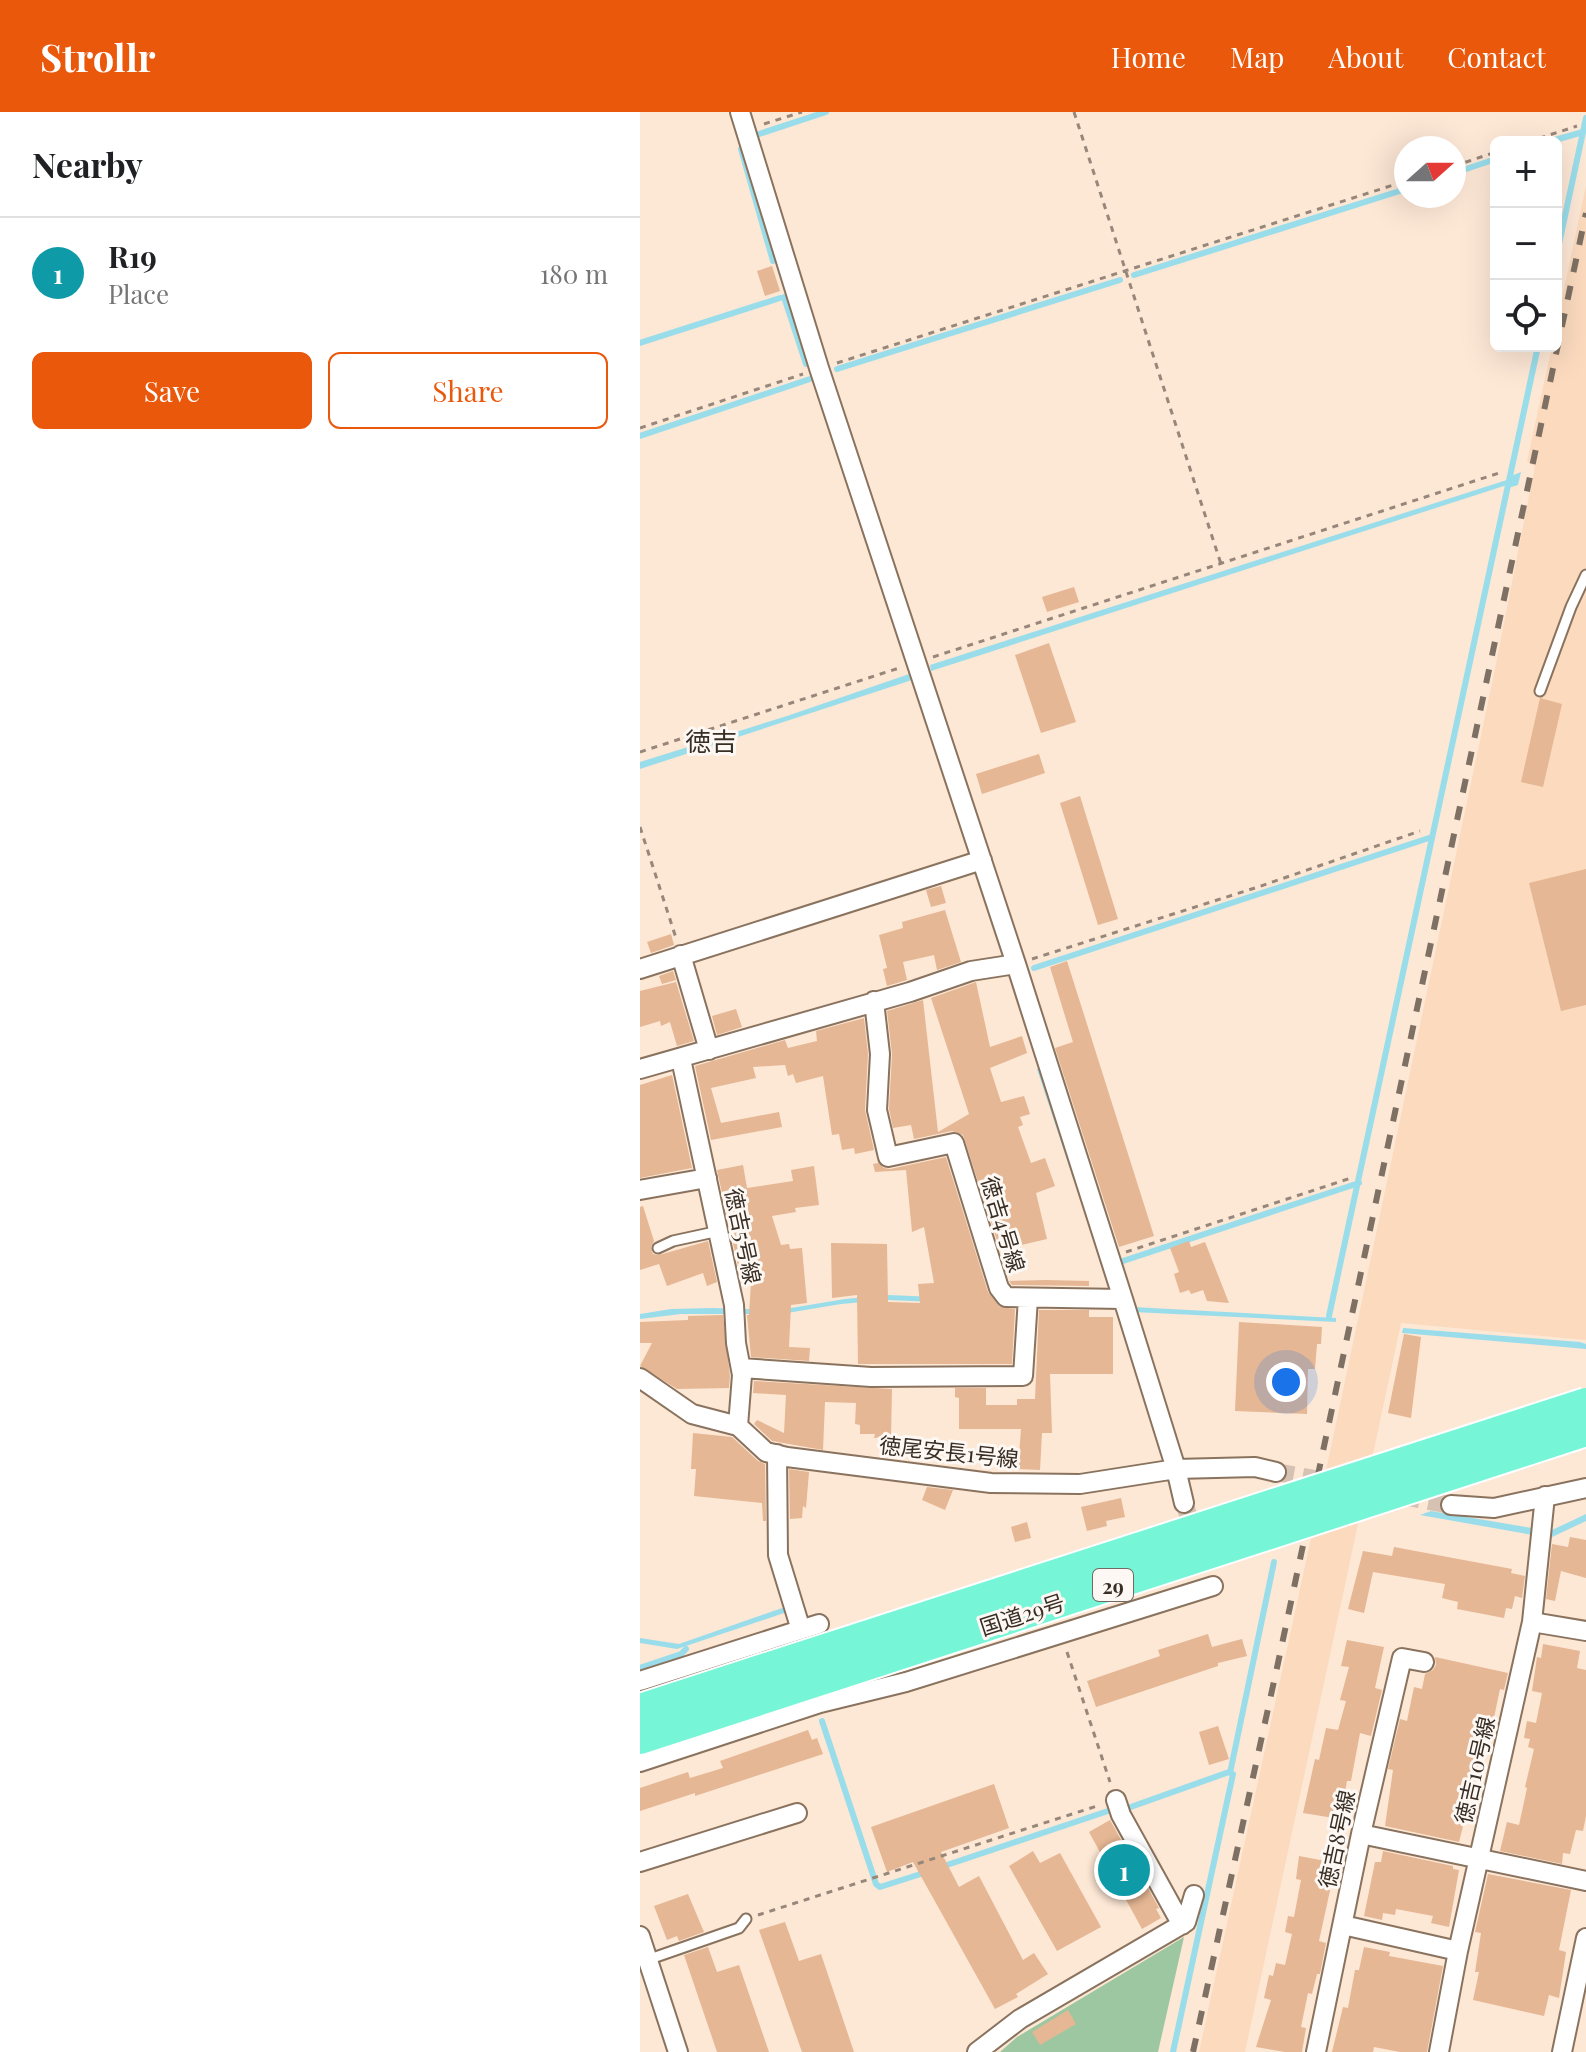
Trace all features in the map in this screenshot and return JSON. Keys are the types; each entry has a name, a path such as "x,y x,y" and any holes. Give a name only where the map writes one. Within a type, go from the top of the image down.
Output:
{"highway":[{"name":"国道29号","path":"640,1709 1586,1403"},
{"name":"国道29号","path":"640,1739 1586,1431"}],"street":[{"path":"740,112 819,368 1123,1299 1184,1503"},
{"path":"640,969 982,860"},
{"path":"681,955 709,1050"},
{"path":"640,1069 910,992 971,971 1016,964"},
{"name":"徳吉4号線","path":"874,1001 880,1054 877,1110 888,1157 954,1143 999,1288 1006,1297 1123,1299"},
{"name":"徳吉5号線","path":"681,1059 734,1305 741,1368 738,1426"},
{"path":"640,1190 707,1178"},
{"path":"741,1368 871,1377 1023,1376 1028,1298"},
{"name":"徳尾安長1号線","path":"640,1378 692,1414 738,1426 766,1452 777,1454 991,1483 1080,1484 1176,1469 1255,1467 1276,1472"},
{"path":"777,1454 778,1555 801,1630"},
{"path":"1451,1505 1494,1508 1586,1488"},
{"name":"徳吉10号線","path":"1439,2052 1458,1951 1532,1622 1545,1496"},
{"path":"640,1762 820,1703 906,1682 1213,1586"},
{"path":"1532,1622 1586,1631"},
{"path":"640,1681 819,1624"},
{"name":"徳吉8号線","path":"1316,2052 1361,1834 1402,1658 1424,1662"},
{"path":"1116,1800 1121,1815 1182,1925"},
{"path":"640,1862 797,1813"},
{"path":"1361,1834 1586,1881"},
{"path":"977,2052 1020,2019 1182,1925 1186,1922 1194,1895"},
{"path":"1343,1925 1458,1951"},
{"path":"640,1936 644,1961 678,2052"},
{"path":"1562,2052 1586,1938"}],"lane":[{"path":"1540,691 1586,575"},
{"path":"658,1248 673,1241 719,1231"},
{"path":"644,1961 739,1928 746,1919"}],"path":[{"path":"746,130 802,112"},
{"path":"1074,112 1221,564"},
{"path":"1546,136 1577,126"},
{"path":"1466,162 1490,154"},
{"path":"640,428 1394,185"},
{"path":"640,752 1499,473"},
{"path":"640,827 681,955"},
{"path":"1016,964 1258,887 1420,831"},
{"path":"1109,1257 1351,1178"},
{"path":"746,1919 1116,1800 1061,1634"}],"shaded area":[{"path":"1586,186 1586,1340 1401,1323 1245,2052 1199,2052 1333,1438 1494,674 1535,466 1527,462 1551,352 1562,352 1562,298"}],"green space":[{"path":"1184,1937 1158,2052 1000,2052 1017,2037"}],"water":[{"path":"1521,472 1518,485 1508,488 1507,485 931,671 930,665 1510,479"},
{"path":"915,672 974,856 970,858 912,680 640,769 640,762"},
{"path":"1042,1067 1078,1179 1074,1181 1037,1069"},
{"path":"888,1295 960,1298 959,1303 888,1300 781,1314 681,1314 640,1319 640,1314 671,1309 779,1310"},
{"path":"1133,1307 1336,1318 1336,1322 1133,1312"},
{"path":"1403,1328 1580,1342 1586,1344 1586,1349 1402,1333"},
{"path":"1431,1511 1550,1531 1586,1514 1586,1521 1550,1538 1420,1515"},
{"path":"788,1606 790,1611 677,1649 640,1643 640,1638 679,1644"}],"building":[{"path":"772,266 780,291 765,296 757,271"},
{"path":"1074,587 1079,602 1047,612 1042,597"},
{"path":"1049,643 1076,722 1041,733 1015,655"},
{"path":"1540,698 1562,704 1543,787 1521,782"},
{"path":"1039,754 1045,773 982,794 976,774"},
{"path":"1080,796 1118,919 1098,925 1060,803"},
{"path":"1586,869 1586,1005 1561,1011 1529,883"},
{"path":"941,886 946,903 931,907 926,890"},
{"path":"945,910 961,962 937,970 934,955 903,962 907,980 887,986 883,969 887,968 879,935 903,928 902,922"},
{"path":"671,934 674,945 651,953 647,942"},
{"path":"1067,961 1154,1236 1119,1247 1055,1048 1073,1042 1050,967"},
{"path":"673,971 676,980 662,984 659,976"},
{"path":"676,982 694,1041 677,1046 670,1022 661,1026 660,1021 640,1027 640,991"},
{"path":"976,982 990,1047 1022,1036 1027,1053 990,1068 1001,1102 1024,1096 1030,1114 1020,1117 1023,1125 1018,1127 1031,1163 1045,1158 1055,1186 1036,1193 1047,1239 1000,1250 963,1135 952,1131 914,1139 911,1125 893,1128 889,1109 892,1054 887,1011 923,1000 938,1132 969,1114 931,998"},
{"path":"736,1009 742,1027 717,1035 712,1016"},
{"path":"864,1018 868,1054 865,1110 874,1150 855,1154 854,1148 842,1150 839,1134 832,1135 823,1076 796,1083 793,1074 788,1076 785,1065 753,1067 756,1078 711,1088 721,1123 779,1112 782,1127 711,1140 695,1066 785,1040 788,1048 817,1041 816,1031"},
{"path":"672,1075 692,1168 640,1178 640,1085"},
{"path":"946,1157 988,1292 1000,1307 1015,1309 1012,1364 858,1364 857,1295 832,1298 831,1243 887,1244 888,1302 920,1303 918,1284 934,1283 924,1227 912,1232 906,1170 875,1172 873,1164 890,1169"},
{"path":"743,1165 747,1188 793,1181 791,1170 814,1166 819,1205 795,1208 796,1212 772,1216 781,1245 789,1244 790,1249 802,1248 807,1303 791,1305 789,1347 810,1348 809,1361 751,1357 747,1315 751,1282 742,1284 717,1170"},
{"path":"643,1206 654,1241 651,1247 653,1254 708,1241 717,1282 707,1286 703,1273 667,1286 659,1264 640,1270 640,1207"},
{"path":"1189,1241 1191,1247 1205,1242 1229,1303 1207,1301 1203,1290 1191,1294 1189,1290 1180,1293 1174,1274 1179,1272 1170,1248"},
{"path":"1009,1281 1089,1281 1089,1286 1012,1285"},
{"path":"1039,1310 1089,1310 1089,1317 1113,1317 1113,1374 1050,1374 1052,1433 1042,1433 1040,1470 1018,1469 1021,1429 959,1429 959,1398 955,1397 955,1388 986,1388 986,1405 1017,1405 1017,1399 1035,1399"},
{"path":"723,1315 729,1388 677,1389 640,1366 652,1343 640,1343 640,1322"},
{"path":"1239,1322 1322,1327 1315,1369 1308,1369 1307,1414 1235,1411"},
{"path":"1404,1334 1421,1337 1411,1418 1388,1413"},
{"path":"754,1381 892,1389 891,1436 874,1438 875,1434 860,1434 860,1425 855,1424 856,1403 825,1402 823,1450 772,1441 754,1424 757,1420 784,1433 786,1395 753,1393"},
{"path":"693,1433 732,1437 765,1464 766,1521 763,1521 762,1503 694,1496 696,1469 691,1469"},
{"path":"789,1469 809,1472 806,1508 803,1506 802,1518 790,1519"},
{"path":"927,1487 953,1490 945,1510 922,1500"},
{"path":"1121,1498 1125,1517 1106,1521 1107,1526 1087,1531 1081,1507"},
{"path":"1027,1522 1031,1538 1015,1542 1011,1527"},
{"path":"1570,1537 1586,1540 1586,1578 1561,1571 1555,1601 1546,1599 1552,1544 1568,1547"},
{"path":"1394,1547 1512,1569 1511,1573 1525,1576 1522,1598 1515,1596 1512,1609 1506,1608 1504,1618 1457,1609 1458,1602 1442,1598 1445,1584 1373,1572 1364,1613 1348,1609 1363,1551 1392,1556"},
{"path":"1208,1634 1212,1647 1242,1639 1247,1656 1218,1663 1218,1666 1096,1707 1087,1681 1160,1656 1158,1650"},
{"path":"1347,1640 1384,1647 1375,1688 1382,1690 1371,1736 1360,1733 1340,1819 1303,1813 1315,1759 1319,1760 1326,1728 1338,1730 1346,1701 1340,1700 1349,1667 1341,1666"},
{"path":"1543,1644 1580,1651 1577,1668 1586,1670 1586,1816 1583,1831 1576,1830 1570,1854 1563,1853 1562,1864 1500,1851 1507,1822 1519,1825 1527,1788 1534,1749 1528,1747 1530,1739 1524,1738 1527,1721 1536,1723 1542,1693 1532,1691 1537,1657 1541,1658"},
{"path":"1435,1657 1508,1673 1504,1690 1500,1689 1492,1727 1488,1727 1459,1842 1385,1826 1393,1770 1388,1769 1400,1719 1407,1721 1414,1687 1422,1689 1425,1674 1436,1665"},
{"path":"1218,1726 1229,1759 1209,1765 1199,1732"},
{"path":"808,1730 812,1740 817,1738 823,1754 640,1811 640,1788 688,1772 690,1778 723,1768 720,1761"},
{"path":"994,1784 1009,1828 941,1852 959,1887 979,1876 1023,1960 1034,1953 1048,1974 1016,1994 1018,1997 995,2009 913,1862 887,1872 871,1827"},
{"path":"1110,1820 1159,1908 1156,1909 1161,1918 1142,1929 1089,1832"},
{"path":"1033,1851 1040,1863 1060,1853 1101,1927 1057,1951 1009,1866"},
{"path":"1383,1851 1453,1866 1453,1869 1459,1870 1449,1927 1431,1923 1433,1916 1396,1909 1395,1915 1383,1913 1382,1920 1364,1916 1375,1862 1381,1862"},
{"path":"1299,1856 1336,1863 1319,1941 1326,1943 1320,1974 1317,1974 1312,1994 1308,1993 1301,2027 1306,2028 1302,2052 1285,2052 1256,2047 1271,2000 1264,1998 1269,1975 1273,1976 1276,1963 1285,1965 1292,1934 1285,1932 1288,1916 1294,1917 1301,1880 1296,1879"},
{"path":"1488,1874 1571,1890 1559,1950 1566,1952 1559,1998 1549,1995 1544,2016 1473,2000 1479,1972 1475,1972 1481,1933 1475,1932"},
{"path":"688,1894 704,1932 679,1941 677,1936 667,1940 654,1906"},
{"path":"785,1922 799,1961 821,1954 854,2052 802,2052 759,1930"},
{"path":"708,1947 717,1972 739,1965 769,2052 717,2052 684,1955"},
{"path":"1364,1947 1390,1952 1389,1956 1443,1966 1427,2052 1400,2052 1374,2047 1373,2052 1332,2052 1343,2007 1348,2008 1355,1970 1359,1970"},
{"path":"1068,2010 1076,2024 1040,2045 1032,2032"}],"waterway":[{"path":"756,135 826,112"},
{"path":"1562,230 1586,118"},
{"path":"1562,138 1583,132"},
{"path":"741,149 773,261"},
{"path":"1466,169 1490,161"},
{"path":"1134,275 1394,193"},
{"path":"837,369 1120,280"},
{"path":"784,297 806,364"},
{"path":"640,343 780,298"},
{"path":"1329,1316 1537,352"},
{"path":"640,436 810,379"},
{"path":"1034,968 1432,837"},
{"path":"1120,1262 1359,1183"},
{"path":"1173,2052 1233,1774 1230,1773 1274,1562"},
{"path":"640,1668 681,1654 686,1649"},
{"path":"822,1721 876,1884"},
{"path":"1125,1809 1229,1772"},
{"path":"941,1867 1111,1810"},
{"path":"877,1885 880,1887 927,1872"}],"tunnel":[{"path":"1276,1472 1330,1482"},
{"path":"1402,1496 1451,1505"},
{"path":"1184,1503 1213,1586"}],"railway":[{"path":"1193,2052 1586,213"}],"place":[{"name":"R19","path":"1124,1870"}],"district":[{"name":"徳吉","path":"711,740"}]}
